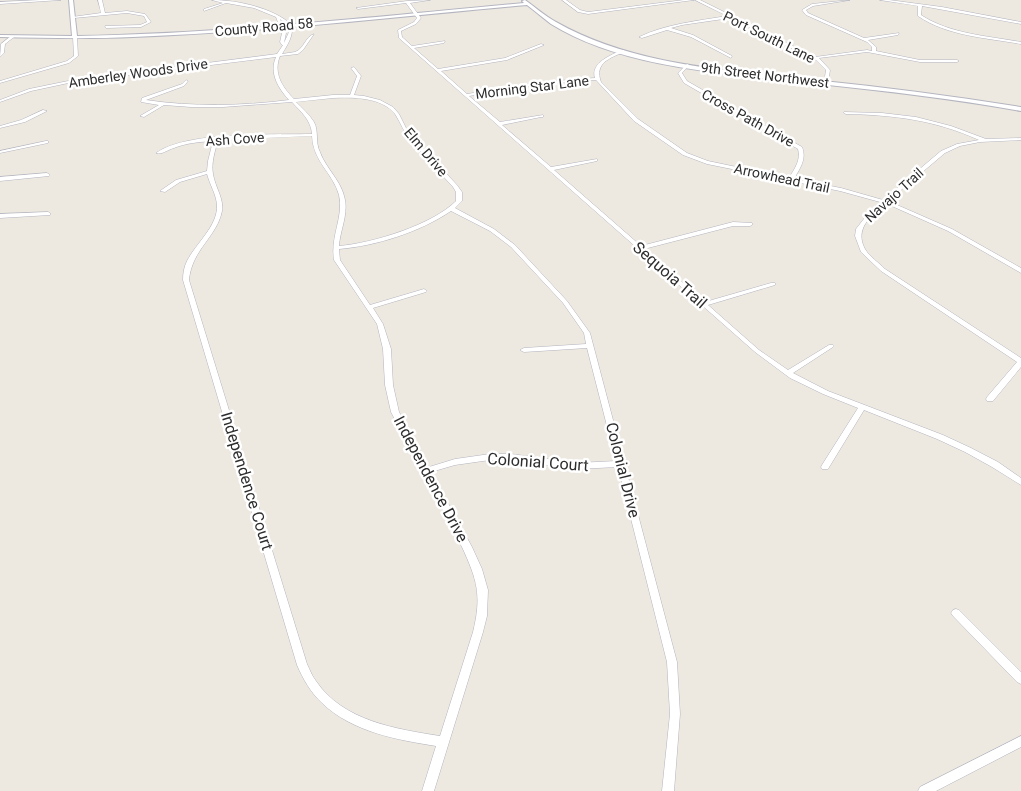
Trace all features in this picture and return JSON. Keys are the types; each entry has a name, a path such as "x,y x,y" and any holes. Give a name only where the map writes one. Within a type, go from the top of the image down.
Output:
{"street":[{"path":"0,3 58,0"},
{"path":"0,82 68,62 76,56 71,0"},
{"path":"100,0 103,14"},
{"path":"214,0 277,15 290,24 291,37 283,44 277,55 276,75 281,88 313,123 316,150 342,195 343,217 335,248 370,243 438,217 452,209"},
{"path":"358,8 428,0"},
{"path":"564,0 582,14 692,0"},
{"name":"Port South Lane","path":"697,0 813,58 828,70 826,82"},
{"path":"848,0 812,5 804,10 807,14 864,39 873,45 874,51"},
{"path":"882,0 1021,23"},
{"path":"407,2 417,14"},
{"name":"County Road 58","path":"1,36 75,37 171,34 417,14 526,2"},
{"name":"9th Street Northwest","path":"526,2 547,20 566,31 623,51 687,65 971,100 1020,109"},
{"path":"205,10 227,3"},
{"path":"920,5 919,15 933,23 963,32 1021,43"},
{"path":"74,17 139,11 146,16 148,24 141,26 106,26"},
{"name":"Sequoia Trail","path":"417,14 418,21 398,33 412,47 757,351 788,373 812,386 966,448 992,462 1021,482"},
{"path":"277,15 284,33 283,44"},
{"path":"641,37 694,21 728,17"},
{"path":"666,28 692,36 731,57"},
{"path":"864,39 898,34"},
{"path":"0,56 3,44 1,36"},
{"name":"Amberley Woods Drive","path":"0,100 30,90 73,81 277,55 301,50 307,38 313,36"},
{"path":"3,44 12,37"},
{"path":"412,47 444,42"},
{"path":"1010,46 1014,42"},
{"path":"438,70 506,59 542,45"},
{"path":"597,79 597,69 602,62 623,51"},
{"path":"813,58 874,51 920,61 957,61"},
{"name":"Cross Path Drive","path":"687,65 680,73 685,82 800,148 803,155 802,159 791,179"},
{"path":"351,97 358,76 353,68"},
{"name":"Morning Star Lane","path":"466,95 542,83 597,79"},
{"name":"Arrowhead Trail","path":"597,79 636,120 685,154 707,162 791,179 884,202 944,227 1021,271"},
{"name":"Elm Drive","path":"186,81 183,85 143,100 191,106 272,103 291,100 351,97 380,101 398,114 406,132 457,189 460,198 452,209"},
{"path":"1020,109 1021,101"},
{"path":"142,116 164,104"},
{"path":"0,127 23,121 45,111"},
{"path":"846,113 914,116 953,126 984,140"},
{"path":"500,124 541,116"},
{"name":"Ash Cove","path":"158,153 172,146 216,140 314,135"},
{"name":"Navajo Trail","path":"1021,139 984,140 959,145 943,152 884,202 863,222 859,229 859,242 866,255 883,270 1021,362"},
{"name":"Independence Court","path":"216,140 210,172 219,198 220,210 212,228 189,262 186,275 187,286 306,675 319,694 337,709 359,722 443,742"},
{"path":"0,152 46,142"},
{"path":"550,169 595,160"},
{"path":"163,191 178,181 210,172"},
{"path":"0,178 47,175"},
{"name":"Colonial Drive","path":"452,209 492,230 513,246 576,315 584,328 591,346 672,662 675,714 668,791"},
{"path":"0,216 48,214"},
{"path":"639,248 733,224 750,224"},
{"name":"Independence Drive","path":"335,248 337,260 370,307 384,334 389,384 395,412 478,569 483,590 482,616 478,632 428,791"},
{"path":"702,304 773,284"},
{"path":"370,307 424,291"},
{"path":"524,350 591,346"},
{"path":"788,373 831,346"},
{"path":"990,399 1021,362"},
{"path":"825,467 863,406"},
{"name":"Colonial Court","path":"426,471 455,462 490,457 511,457 577,466 621,464"},
{"path":"956,613 1021,678"},
{"path":"924,791 1021,740"}]}
